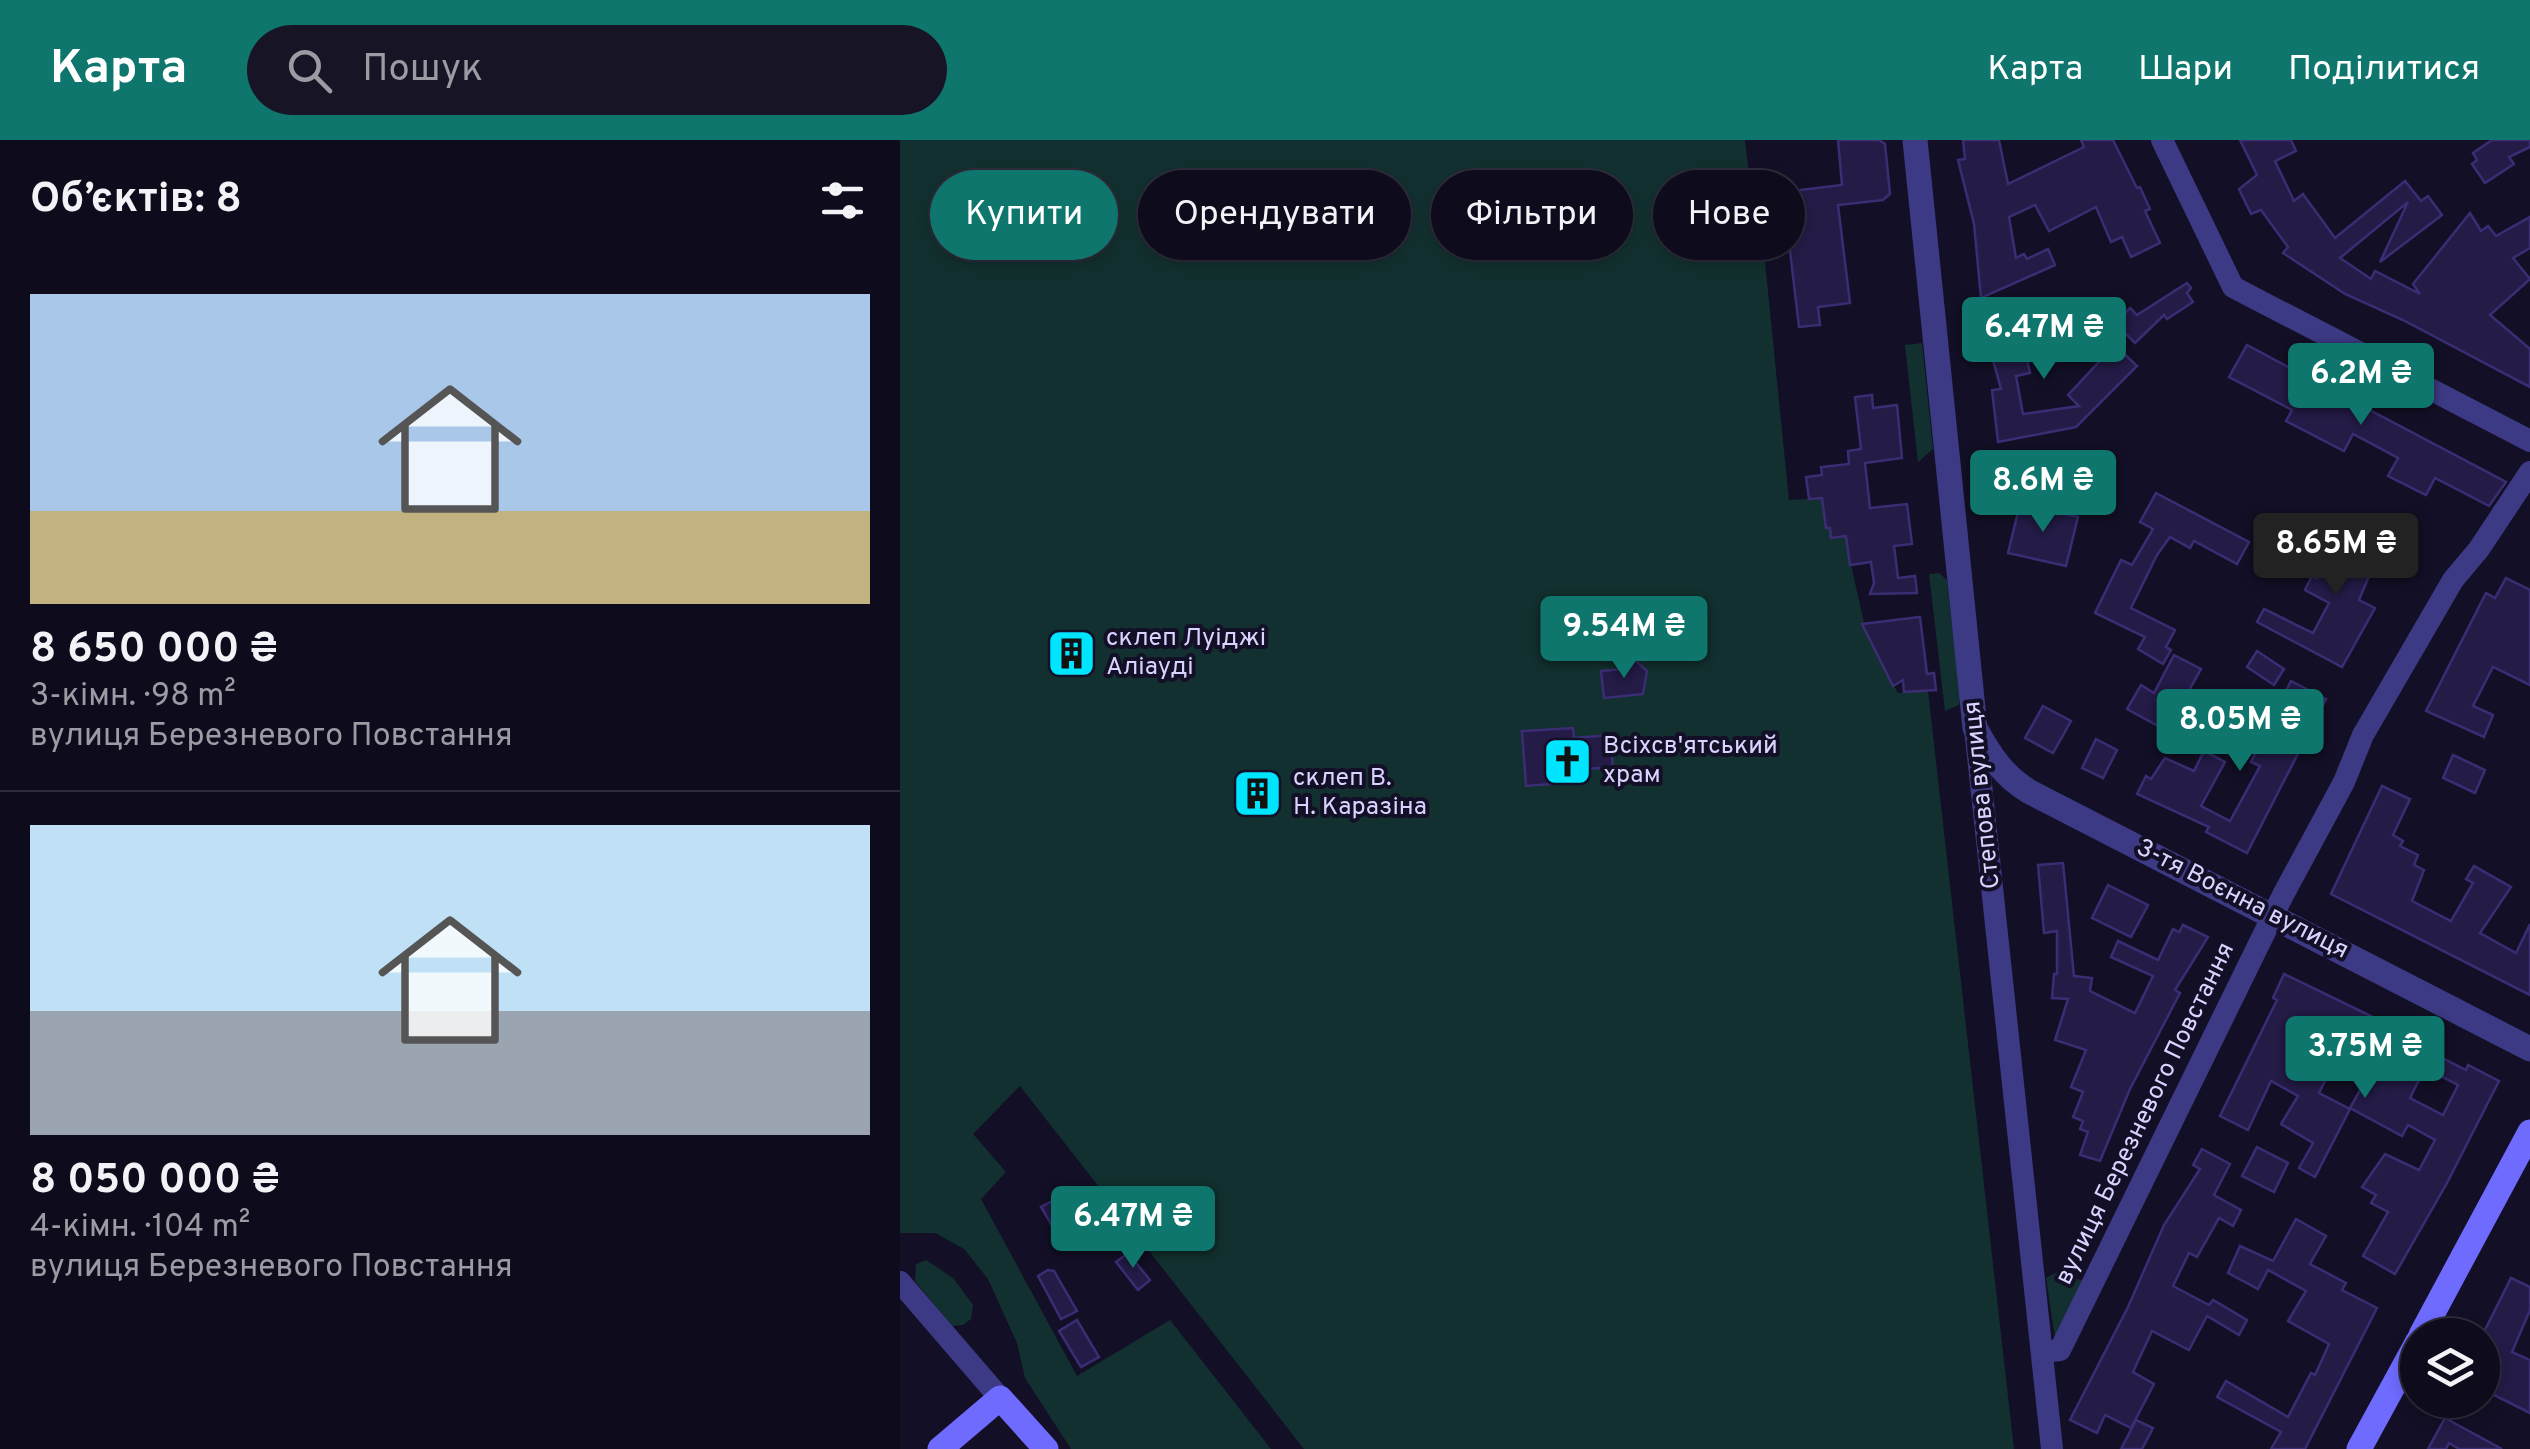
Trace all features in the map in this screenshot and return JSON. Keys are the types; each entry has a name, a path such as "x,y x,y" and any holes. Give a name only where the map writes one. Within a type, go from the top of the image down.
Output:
{"main road":[{"path":"2430,1318 2530,1132"},
{"path":"2359,1449 2400,1373"},
{"path":"940,1449 1000,1398 1046,1449"}],"street":[{"name":"Степова вулиця","path":"1914,140 2052,1449"},
{"path":"2162,140 2223,272 2242,294 2530,441"},
{"name":"вулиця Березневого Повстання","path":"2042,1352 2060,1350 2383,700 2453,580 2479,549 2530,472"},
{"name":"3-тя Воєнна вулиця","path":"1975,728 1992,759 2011,781 2530,1049"},
{"path":"900,1282 1000,1398"}],"green space":[{"path":"900,140 1745,140 1748,170 1653,170 1653,260 1765,260 1789,500 1822,498 1826,527 1830,528 1832,538 1866,533 1849,556 1867,636 1898,693 1928,691 2014,1449 1304,1449 1020,1086 973,1134 1006,1172 981,1199 1077,1376 1170,1320 1271,1449 1071,1449 1025,1378 1017,1343 988,1279 964,1249 935,1233 900,1233"},
{"path":"1922,343 1933,449 1918,462 1905,345"},
{"path":"1939,573 1947,580 1960,699 1959,705 1945,711 1929,574"},
{"path":"926,1260 953,1278 973,1305 971,1319 963,1325 952,1326 915,1281 916,1264"},
{"path":"2057,1272 2086,1282 2055,1338 2046,1278"}],"building":[{"path":"1838,140 1879,140 1885,144 1890,194 1883,200 1838,205 1850,303 1818,307 1820,325 1799,327 1791,260 1805,260 1805,189 1842,185"},
{"path":"1963,140 1999,140 2008,184 2084,147 2081,140 2113,140 2137,188 2140,187 2150,209 2145,211 2160,243 2131,257 2122,237 2111,242 2096,207 2049,231 2035,205 2009,217 2016,258 2024,254 2027,259 2048,249 2055,265 1981,298 1974,224 1958,160 1965,159"},
{"path":"2240,140 2291,140 2296,151 2275,161 2294,201 2303,194 2335,238 2405,181 2421,201 2428,196 2442,215 2380,262 2408,202 2340,258 2371,279 2375,271 2420,294 2413,284 2470,213 2481,231 2488,226 2496,236 2530,217 2530,248 2513,258 2530,279 2490,315 2530,349 2530,387 2345,294 2283,253 2288,247 2261,210 2251,214 2239,189 2257,175"},
{"path":"2492,140 2530,140 2530,147 2509,157 2514,164 2485,183 2472,164 2477,160 2473,153"},
{"path":"2187,283 2191,288 2187,293 2193,302 2167,319 2164,315 2135,343 2115,323 2130,308 2137,315"},
{"path":"2046,300 2049,307 2013,329 2018,357 2026,355 2030,373 2016,376 2023,414 2079,406 2068,395 2115,345 2137,366 2076,427 1998,442 1992,390 2001,389 1983,324"},
{"path":"2247,345 2506,482 2489,506 2435,478 2426,495 2388,476 2398,458 2353,434 2344,451 2286,421 2292,410 2229,377"},
{"path":"1872,395 1873,408 1897,405 1902,458 1865,463 1870,508 1907,504 1912,544 1894,546 1898,578 1915,576 1917,593 1870,594 1874,583 1871,562 1850,565 1846,536 1831,538 1822,498 1809,499 1806,477 1822,475 1821,467 1849,464 1848,451 1861,449 1855,397"},
{"path":"2156,493 2249,542 2237,564 2194,541 2190,548 2170,537 2157,555 2131,608 2175,630 2163,664 2138,649 2145,637 2095,613 2121,560 2132,565 2153,529 2140,522"},
{"path":"2020,504 2078,517 2066,566 2008,553"},
{"path":"2340,526 2357,533 2365,531 2369,538 2383,544 2376,559 2379,570 2369,576 2359,600 2375,608 2342,667 2257,622 2264,609 2313,633 2329,603 2305,590 2312,576 2317,578 2328,552 2324,546 2334,539"},
{"path":"2506,578 2530,590 2530,685 2493,667 2473,706 2493,715 2484,737 2426,711 2486,593 2495,598"},
{"path":"1920,617 1927,674 1934,673 1936,690 1904,692 1903,680 1893,686 1862,624"},
{"path":"2257,651 2284,669 2274,685 2247,667"},
{"path":"2174,655 2201,669 2182,703 2187,706 2171,733 2127,709 2141,685 2154,693"},
{"path":"1636,661 1647,671 1643,694 1604,698 1601,671 1625,669 1623,662"},
{"path":"2291,681 2326,699 2247,853 2206,832 2209,827 2137,794 2146,776 2151,779 2165,758 2194,771 2204,751 2225,762 2201,806 2230,821 2260,766 2251,762"},
{"path":"2043,706 2071,721 2053,753 2025,738"},
{"name":"Всіхсв'ятський храм","path":"1573,728 1574,738 1610,735 1613,767 1561,771 1562,783 1526,786 1522,731"},
{"path":"2096,739 2117,750 2103,778 2082,768"},
{"path":"2453,755 2485,770 2475,793 2443,778"},
{"path":"2382,786 2410,799 2393,835 2403,841 2400,846 2418,855 2414,865 2424,870 2412,901 2451,921 2473,883 2466,879 2474,866 2511,887 2480,933 2516,953 2530,924 2530,995 2331,894"},
{"path":"2063,863 2074,976 2092,978 2090,991 2135,1013 2153,976 2111,957 2118,941 2158,960 2173,929 2179,932 2183,925 2208,937 2175,990 2180,993 2130,1089 2100,1161 2080,1155 2088,1132 2080,1129 2083,1121 2073,1117 2083,1092 2071,1087 2086,1050 2055,1040 2068,999 2052,998 2057,974 2057,931 2044,933 2038,865"},
{"path":"2108,885 2148,905 2131,937 2092,918"},
{"path":"2284,974 2371,1016 2407,1040 2466,1070 2468,1065 2499,1081 2395,1274 2363,1256 2388,1212 2371,1203 2376,1195 2362,1187 2385,1154 2419,1170 2435,1140 2408,1125 2402,1136 2350,1108 2369,1074 2336,1059 2319,1093 2350,1109 2315,1177 2299,1168 2313,1143 2281,1124 2298,1096 2271,1081 2248,1130 2220,1116 2277,1000 2273,998","holes":["2425,1068 2458,1085 2443,1115 2410,1098"]},
{"path":"2257,1147 2288,1163 2274,1192 2242,1176"},
{"path":"2202,1149 2230,1164 2214,1195 2241,1210 2233,1226 2219,1218 2197,1257 2189,1253 2173,1286 2209,1305 2213,1300 2247,1320 2239,1335 2207,1316 2189,1350 2152,1331 2133,1372 2154,1384 2131,1428 2105,1415 2097,1433 2070,1420 2128,1307 2164,1225 2200,1169 2193,1165"},
{"path":"1060,1197 1075,1224 1057,1234 1041,1207"},
{"path":"2296,1219 2326,1236 2310,1264 2346,1283 2342,1290 2377,1308 2305,1449 2271,1449 2281,1432 2217,1397 2226,1381 2288,1417 2329,1344 2288,1321 2306,1291 2268,1270 2258,1289 2228,1273 2240,1246 2273,1261"},
{"path":"1128,1253 1150,1280 1138,1290 1116,1262"},
{"path":"1054,1271 1077,1311 1061,1319 1038,1276"},
{"path":"2511,1278 2530,1287 2530,1310 2512,1352 2530,1360 2530,1413 2500,1398 2500,1318 2491,1318"},
{"path":"1077,1320 1099,1357 1081,1367 1059,1331"},
{"path":"2445,1418 2502,1449 2459,1449 2449,1443 2446,1449 2428,1449"},
{"path":"2136,1420 2153,1428 2142,1449 2121,1449"}],"place":[{"name":"склеп Луіджі Аліауді","path":"1071,653"},
{"name":"Всіхсв'ятський храм","path":"1568,761"},
{"name":"склеп В. Н. Каразіна","path":"1258,793"}]}
